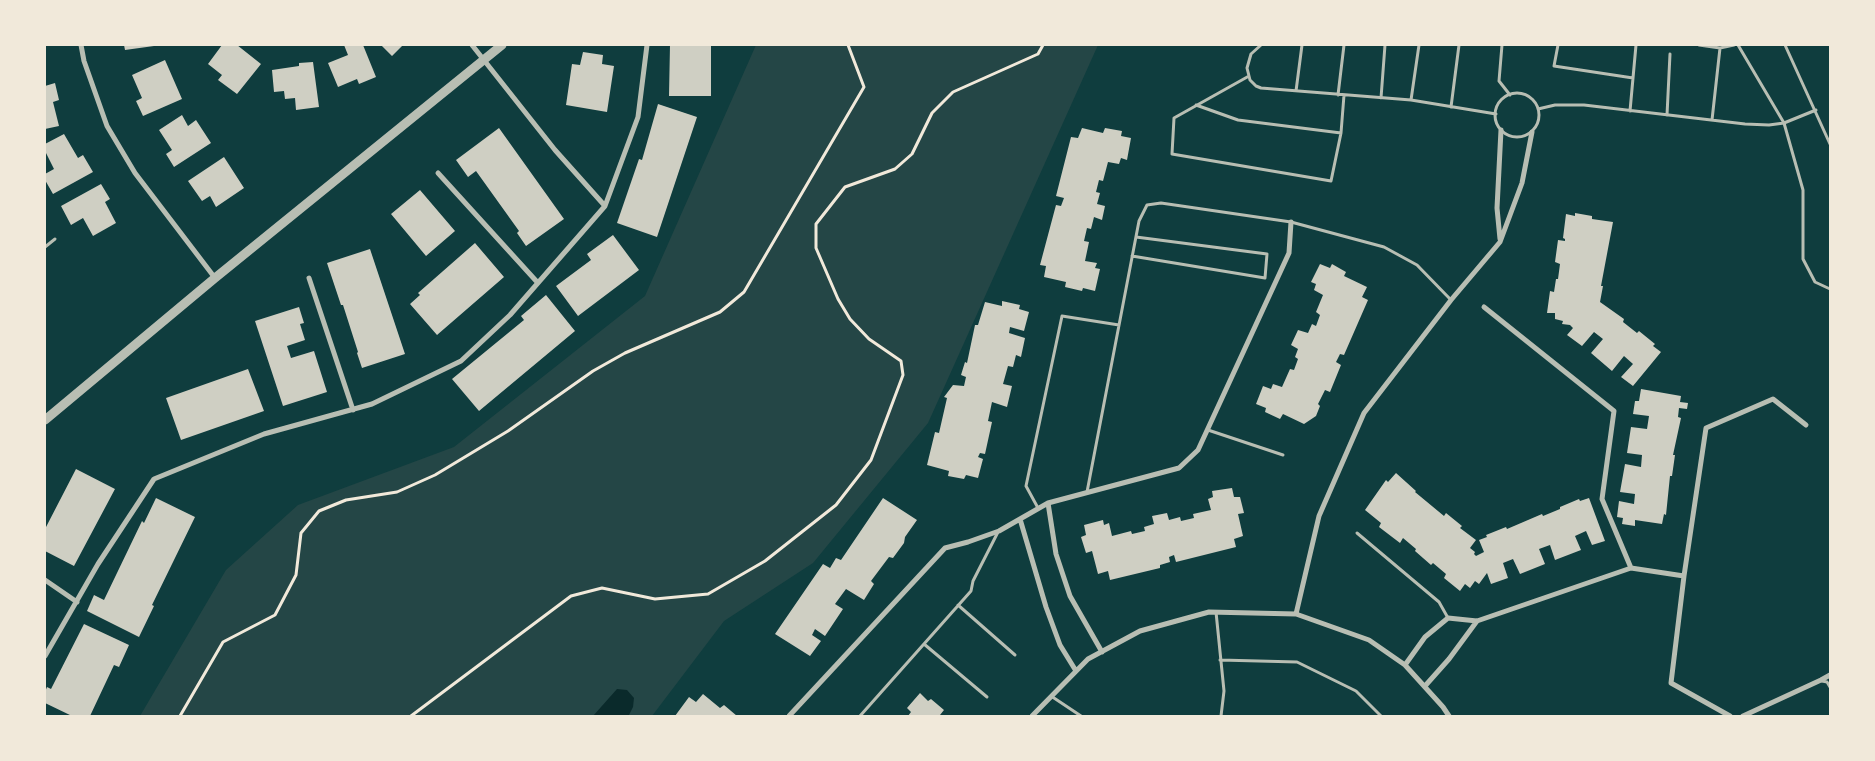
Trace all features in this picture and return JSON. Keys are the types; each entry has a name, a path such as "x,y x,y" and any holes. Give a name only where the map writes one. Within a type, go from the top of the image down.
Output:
{"street":[{"path":"81,45 84,61 107,126 130,165 215,278"},
{"path":"472,45 555,150 605,206"},
{"path":"45,420 215,278 502,45"},
{"path":"45,656 98,564 154,479 264,434 372,404 461,361 510,315 605,206 638,117 647,45"},
{"path":"1500,242 1497,208 1501,130"},
{"path":"1296,614 1319,516 1364,413 1451,300 1500,242 1522,183 1532,132"},
{"path":"438,173 538,283"},
{"path":"789,716 944,548 999,531 1048,503 1179,468 1198,450 1289,253 1291,222"},
{"path":"309,278 353,410"},
{"path":"1484,307 1614,411 1602,499 1631,568"},
{"path":"1730,716 1671,683 1684,576 1706,428 1773,399 1806,425"},
{"path":"1048,503 1056,554 1070,596 1102,652"},
{"path":"1020,519 1046,607 1060,645 1076,671"},
{"path":"1405,666 1425,637 1448,618 1478,621 1631,568 1684,576"},
{"path":"45,580 76,602"},
{"path":"1032,716 1088,660 1102,652 1140,631 1209,612 1216,612 1296,614 1369,640 1405,666 1425,686 1449,716"},
{"path":"1425,686 1449,659 1478,621"},
{"path":"1743,716 1830,675"}],"lane":[{"path":"1260,45 1251,54 1248,61 1249,76 1253,83 1261,88 1412,100 1496,114"},
{"path":"1296,91 1302,45"},
{"path":"1338,95 1344,45"},
{"path":"1381,98 1385,45"},
{"path":"1412,100 1419,45"},
{"path":"1452,107 1459,45"},
{"path":"1502,45 1499,81 1510,94"},
{"path":"1558,45 1554,66 1633,78"},
{"path":"1630,111 1636,45"},
{"path":"1699,45 1720,48 1734,45"},
{"path":"1738,45 1784,123 1803,190 1804,259 1815,282 1830,289"},
{"path":"1785,45 1830,144"},
{"path":"1712,120 1720,48"},
{"path":"1667,115 1670,54"},
{"path":"1249,76 1174,118 1172,154 1331,181 1340,133 1344,95"},
{"path":"1519,93 1527,96 1534,101 1538,109 1537,125 1532,132 1524,136 1516,138 1508,135 1496,123 1498,106 1510,94 1519,93"},
{"path":"1195,105 1238,120 1340,133"},
{"path":"1538,109 1555,105 1584,105 1769,125 1784,123 1816,110"},
{"path":"1087,492 1139,221 1147,205 1160,203 1291,222 1384,246 1417,265 1451,300"},
{"path":"1132,256 1265,278 1267,254 1136,237"},
{"path":"45,247 55,238"},
{"path":"1038,509 1026,486 1062,316 1119,325"},
{"path":"1208,429 1283,455"},
{"path":"860,716 971,591 973,581 999,531"},
{"path":"1357,533 1439,602 1448,618"},
{"path":"958,605 1015,655"},
{"path":"1216,612 1224,691 1221,716"},
{"path":"924,644 987,697"},
{"path":"1220,660 1297,662 1356,691 1381,716"},
{"path":"1822,680 1827,682 1830,687"},
{"path":"1051,695 1081,716"}],"path":[{"path":"180,716 222,642 275,615 296,575 301,533 319,511 346,500 398,492 435,475 508,432 593,371 625,354 720,312 744,292 864,87 848,45"},
{"path":"411,716 570,596 602,588 655,599 708,594 765,561 836,505 871,460 903,375 901,361 869,339 850,319 838,298 816,248 816,224 845,187 895,169 912,154 932,113 953,92 1038,54 1043,45"}],"shaded area":[{"path":"756,45 1098,45 928,423 813,563 724,621 652,716 140,716 226,570 298,505 454,447 645,296"},
{"path":"617,689 627,690 634,698 633,707 629,715 593,716"}],"building":[{"path":"124,45 153,45 154,46 125,50"},
{"path":"222,45 237,45 261,64 237,94 218,80 222,75 208,64"},
{"path":"344,45 363,45 376,77 359,84 357,79 338,87 328,63 348,55"},
{"path":"381,45 403,45 392,56"},
{"path":"670,45 711,45 711,96 669,96"},
{"path":"583,52 603,55 602,64 614,66 607,112 566,105 572,64 580,65"},
{"path":"165,60 182,99 143,116 136,101 142,98 132,75"},
{"path":"313,62 319,107 296,110 295,98 285,99 284,91 274,92 272,70 299,66 299,63"},
{"path":"55,83 59,100 53,102 59,126 45,129 45,86"},
{"path":"658,104 697,117 657,237 617,223 639,159 642,160"},
{"path":"182,115 188,126 196,120 211,143 174,167 166,154 172,150 159,130"},
{"path":"499,128 564,219 526,246 517,233 519,231 476,171 468,177 456,160"},
{"path":"1082,128 1103,133 1105,128 1122,131 1121,136 1131,138 1127,160 1121,158 1119,164 1108,162 1103,181 1099,180 1096,192 1100,193 1097,204 1105,206 1102,220 1094,217 1091,229 1087,228 1084,241 1089,242 1085,261 1097,263 1095,268 1100,269 1095,291 1083,288 1082,291 1065,287 1066,282 1044,277 1046,266 1040,265 1056,205 1061,206 1064,198 1056,196 1071,137 1078,138"},
{"path":"64,134 78,158 83,155 93,172 53,194 45,180 45,174 54,169 45,151 45,144"},
{"path":"224,157 244,188 216,207 210,196 202,201 188,181"},
{"path":"101,184 110,199 105,202 116,223 93,236 83,218 71,225 61,206"},
{"path":"420,190 455,231 426,256 391,214"},
{"path":"1575,213 1592,216 1592,219 1613,222 1601,286 1603,286 1600,302 1624,319 1623,322 1637,333 1639,331 1655,344 1653,346 1661,352 1633,386 1621,377 1633,364 1624,356 1612,371 1591,353 1603,339 1594,332 1582,346 1567,335 1573,328 1570,325 1562,324 1563,321 1555,319 1555,313 1547,313 1550,291 1554,292 1556,279 1558,279 1560,264 1555,262 1558,240 1565,241 1563,238 1566,214 1575,216"},
{"path":"613,235 639,270 578,316 556,286 591,260 587,254"},
{"path":"475,243 504,277 437,335 410,304 420,295 418,293"},
{"path":"370,249 405,354 362,368 343,305 341,305 327,263"},
{"path":"1320,264 1330,268 1332,264 1346,272 1344,276 1367,287 1362,297 1368,300 1344,355 1340,354 1336,362 1341,365 1330,392 1325,390 1318,404 1320,406 1316,416 1304,424 1283,414 1280,419 1265,412 1266,408 1256,404 1263,386 1271,389 1273,384 1282,387 1290,369 1294,370 1298,359 1295,357 1298,349 1291,345 1298,330 1308,333 1312,324 1316,326 1320,315 1316,312 1323,295 1314,290 1316,284 1311,282"},
{"path":"546,295 575,331 479,411 452,379 524,320 521,316"},
{"path":"1002,301 1020,305 1019,309 1029,312 1024,331 1010,327 1009,333 1025,338 1021,357 1016,355 1013,367 1008,366 1003,384 1012,386 1007,407 992,402 988,421 992,422 985,454 980,453 978,457 983,459 978,478 966,475 964,479 948,476 949,471 927,465 935,432 939,433 947,398 944,397 953,385 964,386 966,377 961,375 965,362 967,363 975,325 978,325 985,302 1002,306"},
{"path":"299,307 304,323 300,324 305,340 287,346 291,358 314,351 327,392 283,406 255,321"},
{"path":"248,369 264,411 181,440 166,398"},
{"path":"1641,389 1681,396 1680,402 1688,403 1687,409 1679,408 1678,417 1681,418 1673,455 1675,455 1672,476 1670,476 1666,515 1664,514 1662,524 1635,520 1635,526 1622,524 1623,518 1617,517 1619,501 1634,504 1635,494 1620,492 1625,464 1641,467 1642,455 1627,453 1631,427 1647,429 1649,416 1633,414 1635,401 1639,401"},
{"path":"76,469 115,489 74,566 45,551 45,529"},
{"path":"1396,473 1415,492 1444,516 1446,513 1462,526 1460,528 1476,540 1470,548 1475,552 1476,556 1484,552 1479,540 1487,537 1486,535 1506,527 1507,529 1542,514 1543,516 1579,499 1580,501 1589,498 1605,541 1592,545 1586,531 1575,536 1581,550 1555,560 1550,545 1539,549 1545,564 1520,574 1513,559 1503,563 1508,578 1491,584 1487,573 1479,584 1475,581 1470,588 1465,584 1460,591 1444,578 1446,574 1433,563 1431,565 1403,538 1400,543 1379,527 1381,523 1365,510 1386,480 1388,482"},
{"path":"1232,488 1234,497 1240,497 1244,513 1238,514 1243,536 1234,539 1236,547 1176,562 1174,555 1169,557 1170,562 1160,565 1160,568 1110,580 1108,571 1098,574 1092,551 1086,553 1081,537 1086,535 1084,525 1103,520 1104,525 1109,523 1112,536 1131,531 1132,534 1145,531 1144,527 1154,524 1152,516 1167,513 1169,520 1180,517 1181,521 1194,518 1193,514 1211,510 1208,499 1213,497 1212,491"},
{"path":"156,498 195,517 152,605 154,606 139,637 87,611 94,595 104,600 142,521 144,523"},
{"path":"883,498 917,520 893,558 889,557 871,581 874,584 864,600 846,589 835,604 843,609 825,636 815,629 812,635 821,641 810,656 775,634 823,564 830,568 836,558 841,560"},
{"path":"84,624 129,645 119,667 114,665 90,716 72,716 45,703 45,692 47,687 51,689"},
{"path":"920,693 928,701 931,699 944,710 941,716 908,716 911,712 907,708"},
{"path":"703,694 720,708 724,705 737,716 675,716 689,697 696,702"}]}
